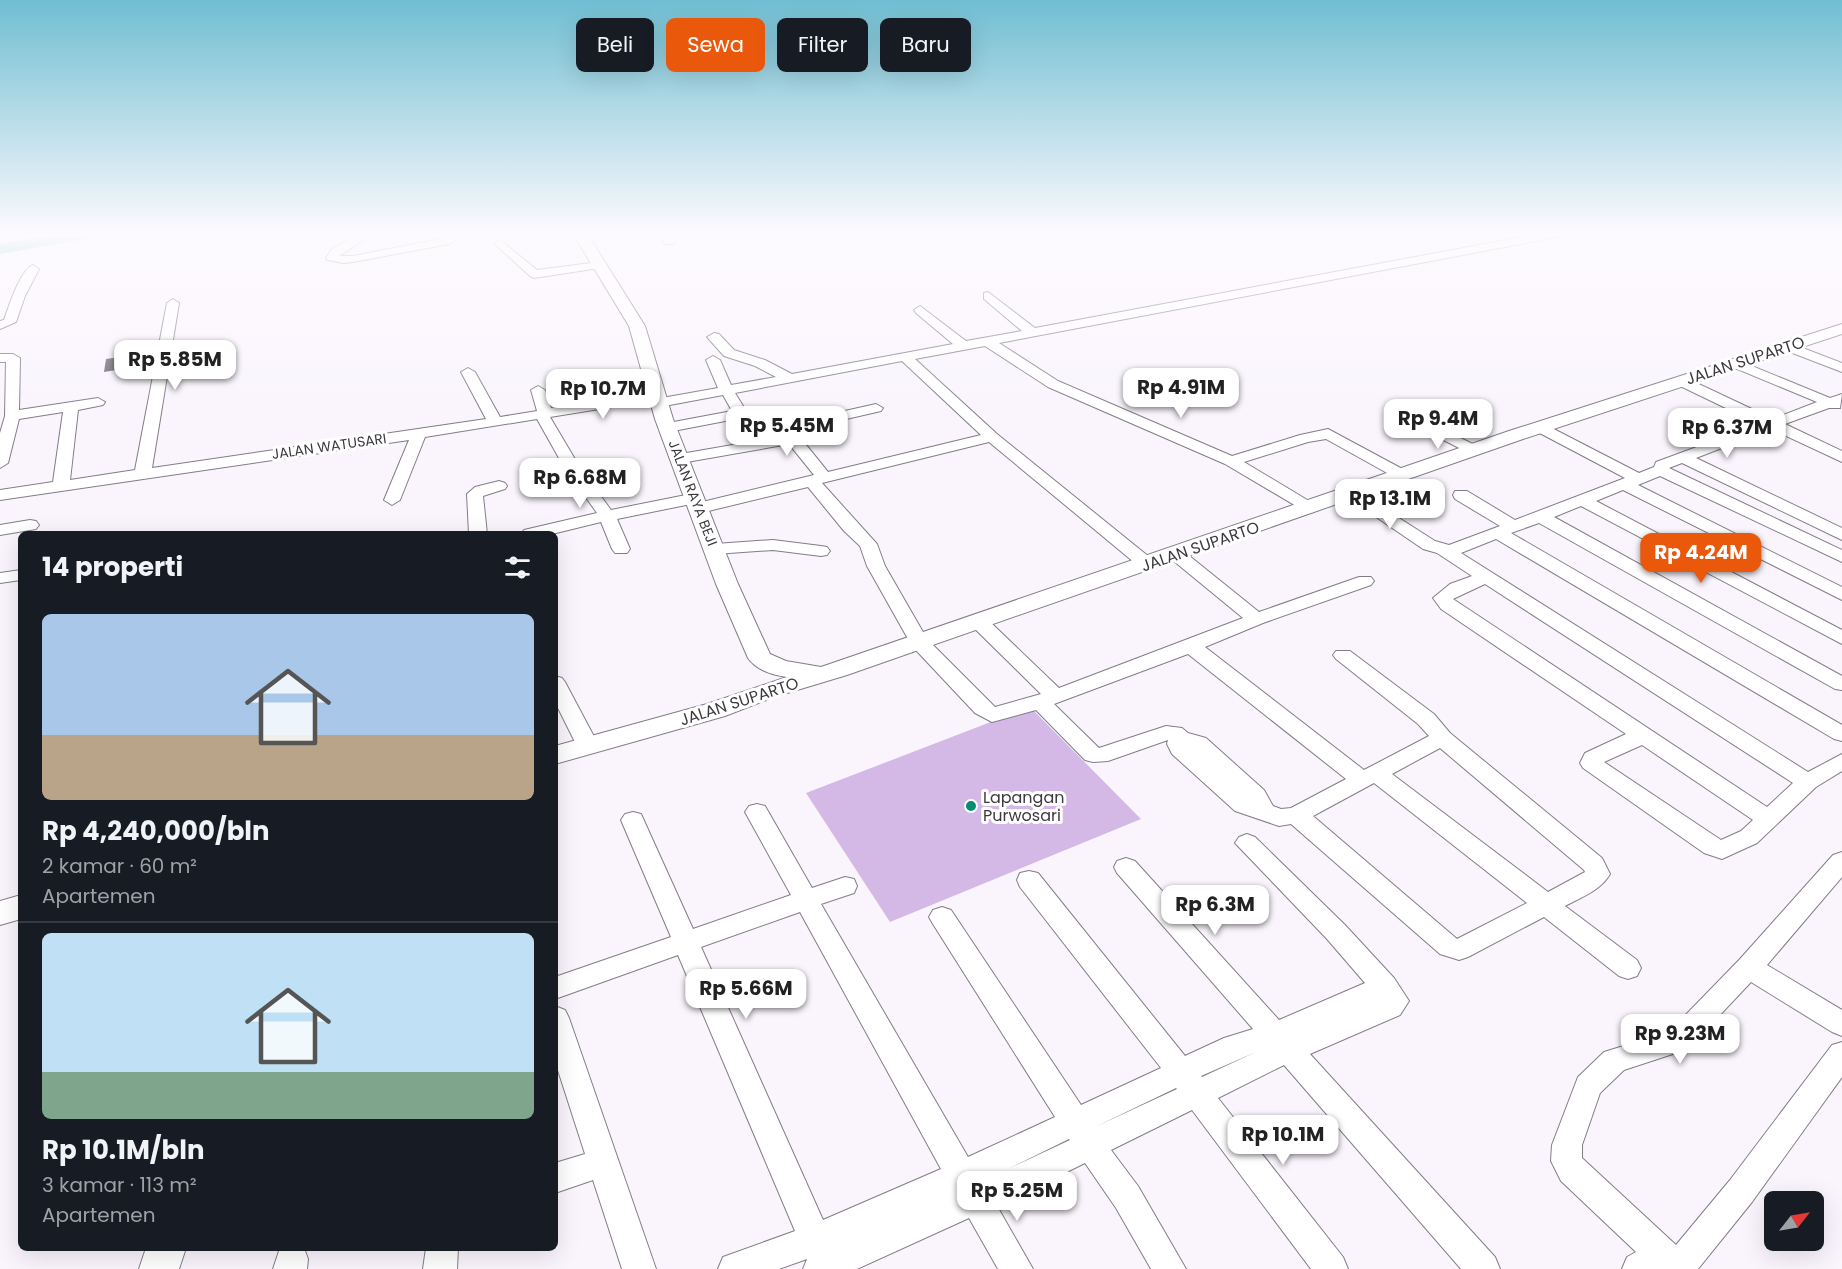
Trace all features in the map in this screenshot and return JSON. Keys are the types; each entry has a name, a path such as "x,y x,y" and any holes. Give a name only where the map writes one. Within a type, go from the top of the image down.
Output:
{"street":[{"path":"0,325 10,322 21,291"},
{"name":"JALAN RAYA BEJI","path":"615,291 637,326 668,427 727,584 760,658"},
{"name":"JALAN WATUSARI","path":"0,495 726,389 1250,291"},
{"path":"988,296 1031,332"},
{"path":"143,473 173,303"},
{"path":"920,310 963,345"},
{"name":"JALAN SUPARTO","path":"558,754 716,710 765,691 838,670 1539,427 1842,329"},
{"path":"714,337 729,353 760,363 789,378"},
{"path":"986,340 1065,391 1166,430 1231,461 1308,508"},
{"path":"1786,346 1842,368"},
{"path":"904,356 992,437 1148,564"},
{"path":"0,358 11,357 13,360 12,416 0,463"},
{"path":"668,427 741,414 726,389 713,360"},
{"path":"1735,363 1838,403"},
{"path":"468,372 495,421"},
{"path":"1681,381 1842,457"},
{"path":"538,390 544,414 572,467 607,516 621,549"},
{"path":"12,416 98,402"},
{"path":"1661,470 1662,465 1683,457 1838,403"},
{"path":"61,485 71,406"},
{"path":"681,458 825,433 826,430 821,422 823,420 876,408"},
{"path":"1417,420 1474,450"},
{"path":"1539,427 1631,482 1842,594"},
{"path":"392,500 419,433"},
{"path":"1231,461 1305,438 1328,434 1402,475"},
{"path":"543,531 607,516 698,503 818,479 992,437"},
{"path":"794,440 850,527 868,544 876,566 919,642 982,708 992,715 1047,699 1191,646 1256,619 1365,581"},
{"path":"1683,457 1842,536"},
{"path":"1445,550 1506,530 1661,470 1842,556"},
{"path":"478,531 475,494 481,490 499,486"},
{"path":"1355,491 1429,544 1445,550 1808,782"},
{"path":"1461,495 1506,530 1842,734"},
{"path":"1584,501 1842,638"},
{"path":"1541,517 1842,684"},
{"path":"0,530 30,525"},
{"path":"715,549 773,545 821,550"},
{"path":"1176,554 1256,619"},
{"path":"0,578 18,575"},
{"path":"1485,577 1457,588 1442,598 1448,605 1768,819"},
{"path":"979,622 1094,755 1100,756 1174,733 1180,738 1198,743 1256,796 1261,802 1261,810 1279,818 1296,815 1443,738"},
{"path":"1191,646 1545,904 1628,968"},
{"path":"1296,815 1449,947 1459,950 1596,878 1598,874 1597,869 1561,836 1443,738 1426,719 1343,655"},
{"path":"716,710 732,701 750,684 760,658 780,668 798,672 838,670"},
{"path":"558,688 588,746"},
{"path":"1642,736 1593,758 1592,763 1610,778 1713,848 1722,850 1749,837 1808,782 1842,761"},
{"path":"757,812 1016,1269"},
{"path":"633,820 823,1261"},
{"path":"735,1269 823,1261 969,1187 1187,1083 1280,1042 1286,1030 1384,986 1336,932 1247,843"},
{"path":"1841,863 1749,967 1678,1041 1614,1061 1588,1086 1574,1120 1567,1145 1566,1161 1572,1171 1664,1265 1741,1191 1842,1054"},
{"path":"1126,867 1483,1269"},
{"path":"1029,880 1331,1269"},
{"path":"558,987 845,886"},
{"path":"0,913 18,908"},
{"path":"942,917 1082,1133 1128,1197 1169,1269"},
{"path":"1749,967 1842,1024"},
{"path":"558,1027 639,1269"},
{"path":"558,1177 603,1162"},
{"path":"159,1269 165,1251"},
{"path":"440,1269 442,1251"}],"shaded area":[{"name":"Lapangan Purwosari","path":"1030,707 1141,819 890,922 806,793"}],"building":[{"path":"155,352 153,364 104,372 106,359"}],"place":[{"name":"Lapangan Purwosari","path":"971,806"}]}
